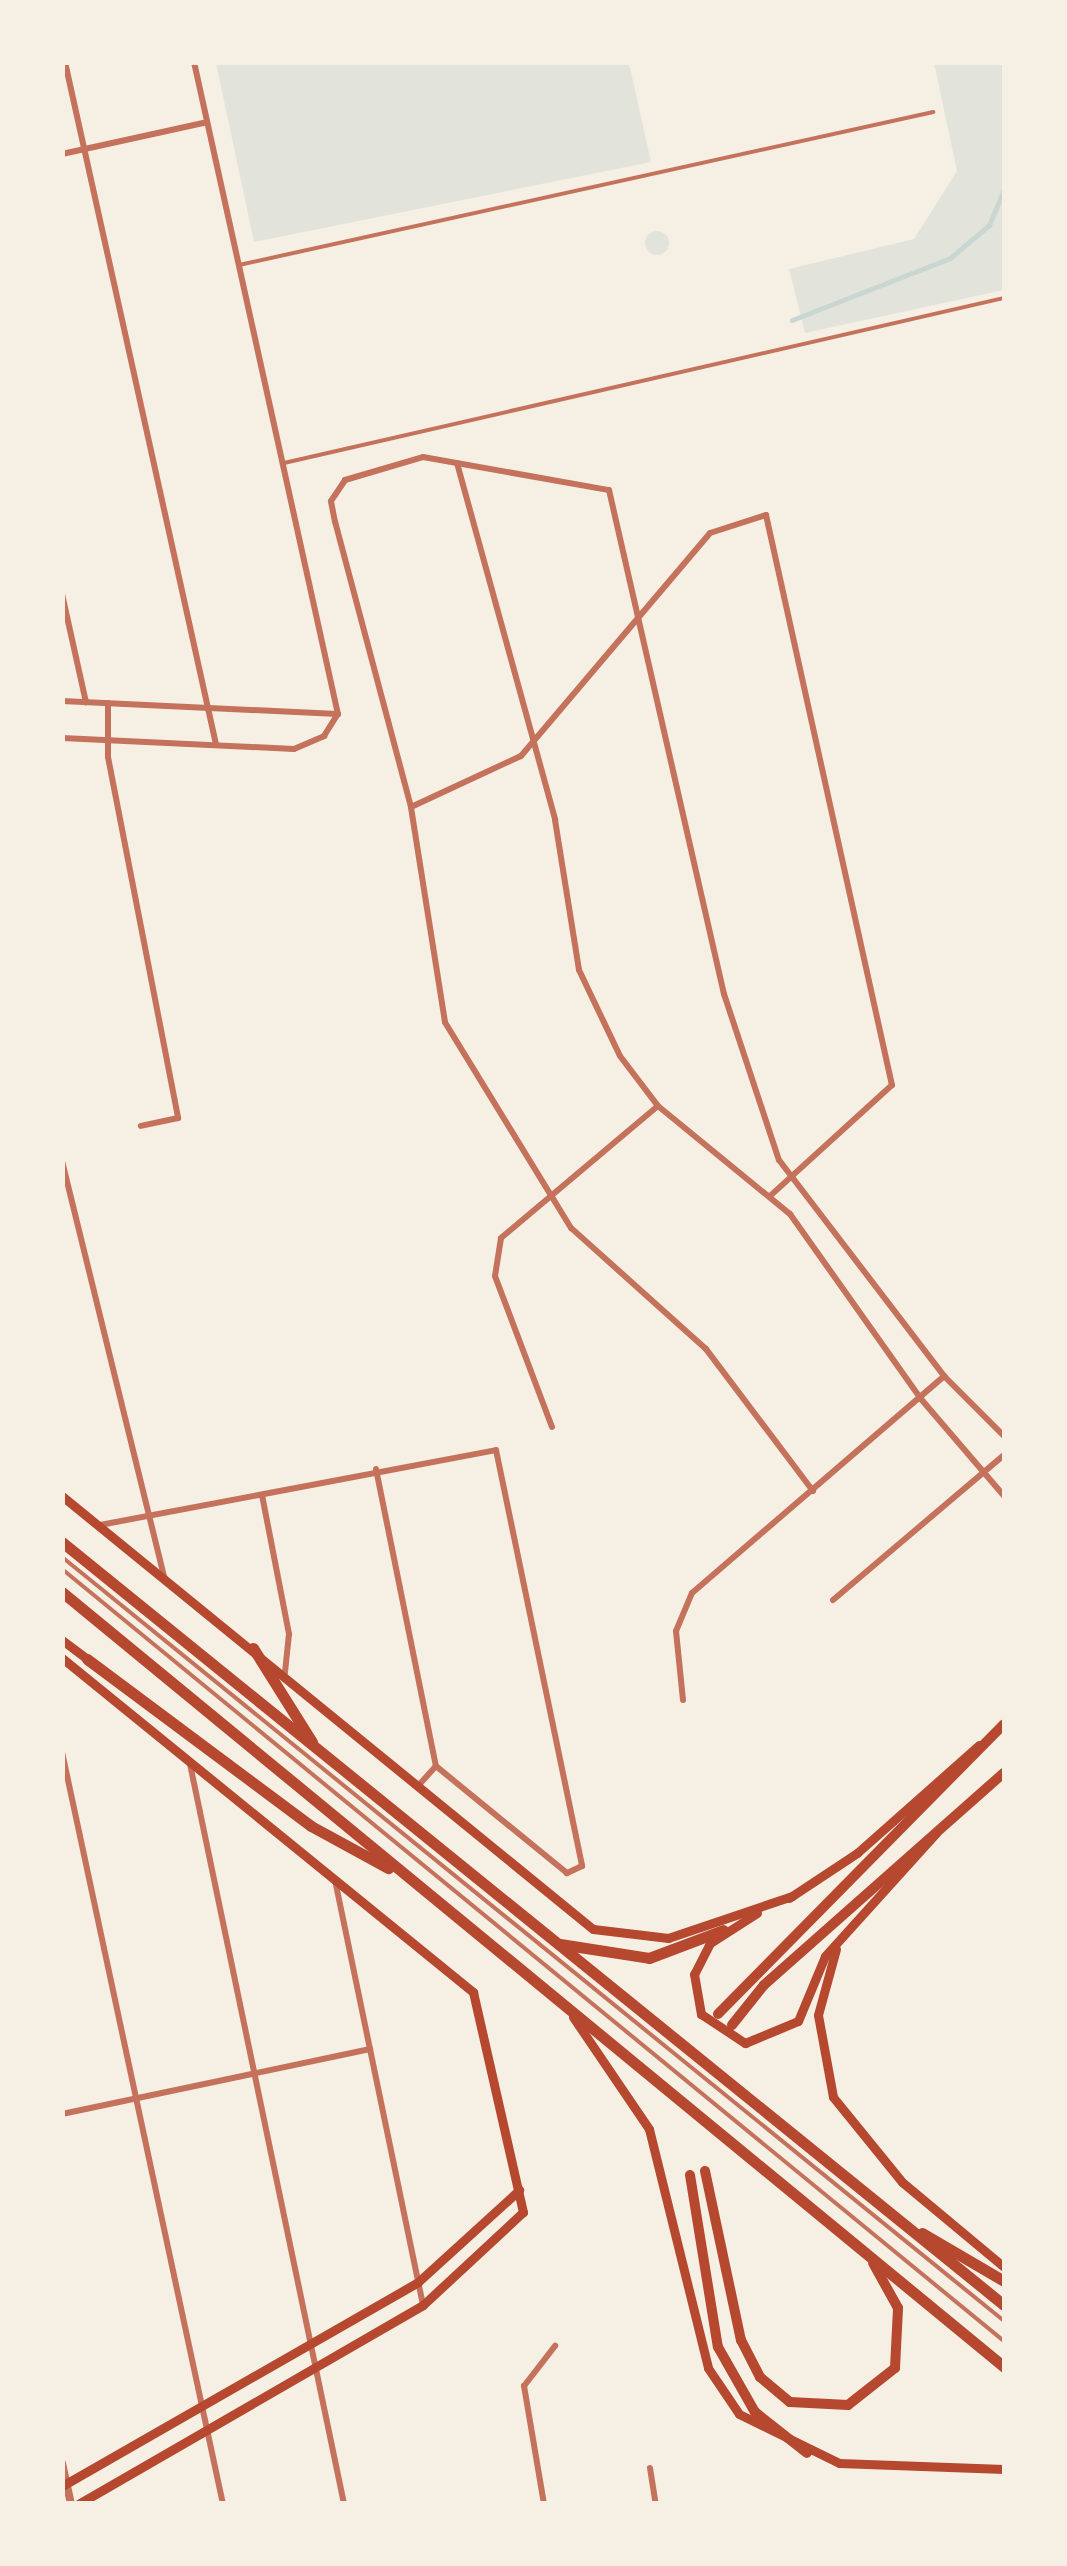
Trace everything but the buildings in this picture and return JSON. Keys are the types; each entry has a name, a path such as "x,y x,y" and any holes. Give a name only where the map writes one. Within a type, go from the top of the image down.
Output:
{"highway":[{"path":"62,1542 1004,2305"},
{"path":"62,1592 566,2008 857,2242 1004,2367"},
{"path":"253,1648 314,1746"},
{"path":"87,1659 311,1826 410,1879"},
{"path":"554,1943 649,1958 724,1930"},
{"path":"880,2208 1004,2281"}],"main road":[{"path":"62,1496 285,1673 557,1906 612,1936 668,1938 792,1896"},
{"path":"62,1640 87,1659"},
{"path":"62,1658 190,1764 334,1874 467,1987 481,2010 523,2212 423,2305 75,2504"},
{"path":"718,2014 1004,1724"},
{"path":"937,1832 818,1966 798,2022 754,2043 718,2032 696,2001 697,1964 724,1930 792,1896 993,1735"},
{"path":"732,2025 1004,1773"},
{"path":"851,1926 828,1964 818,2015 833,2097 902,2182 1004,2266"},
{"path":"566,2008 655,2144 698,2334 723,2397 758,2429 807,2453 878,2467 1004,2469"},
{"path":"705,2171 741,2340 760,2376 790,2402 848,2406 895,2368 898,2308 857,2242"},
{"path":"690,2175 718,2347 755,2412 807,2453"},
{"path":"65,2485 418,2282 519,2190"}],"street":[{"path":"65,62 216,744"},
{"path":"194,62 338,714"},
{"path":"62,154 207,122"},
{"path":"813,1492 706,1349 571,1228 445,1022 411,807 332,501 356,475 423,457 610,490 643,614 724,994 792,1180 944,1376 1004,1436"},
{"path":"456,462 534,740 579,970 620,1056 658,1106 771,1195 921,1400 1004,1496"},
{"path":"411,807 521,756 710,533 755,512 773,524 892,1066 885,1100 771,1195"},
{"path":"62,594 86,702"},
{"path":"62,701 338,714"},
{"path":"108,703 106,740 178,1118 141,1126"},
{"path":"62,738 309,746 338,714"},
{"path":"552,1427 494,1258 500,1238 550,1192 658,1106"},
{"path":"62,1160 165,1578"},
{"path":"684,1700 680,1610 717,1564 813,1492 944,1376"},
{"path":"100,1526 262,1495 376,1469 486,1447 501,1458 582,1866 567,1874 436,1766 376,1469"},
{"path":"834,1600 1004,1455"},
{"path":"262,1495 290,1644 285,1673"},
{"path":"62,1752 223,2504"},
{"path":"190,1764 344,2504"},
{"path":"416,1788 436,1766"},
{"path":"334,1874 423,2305"},
{"path":"62,2114 370,2049"},
{"path":"544,2504 524,2386 556,2346"},
{"path":"62,2463 65,2485 75,2504"},
{"path":"650,2468 656,2504"}],"lane":[{"path":"239,265 933,112"},
{"path":"284,462 1004,298"},
{"path":"62,1557 1004,2320"},
{"path":"62,1569 1004,2342"}],"shaded area":[{"path":"216,63 629,63 651,162 254,242"},
{"path":"934,63 1004,63 1004,290 805,333 789,269 914,239 957,171"},
{"path":"657,231 669,243 657,255 645,243"}],"waterway":[{"path":"792,320 950,258 989,225 1004,189"}]}
